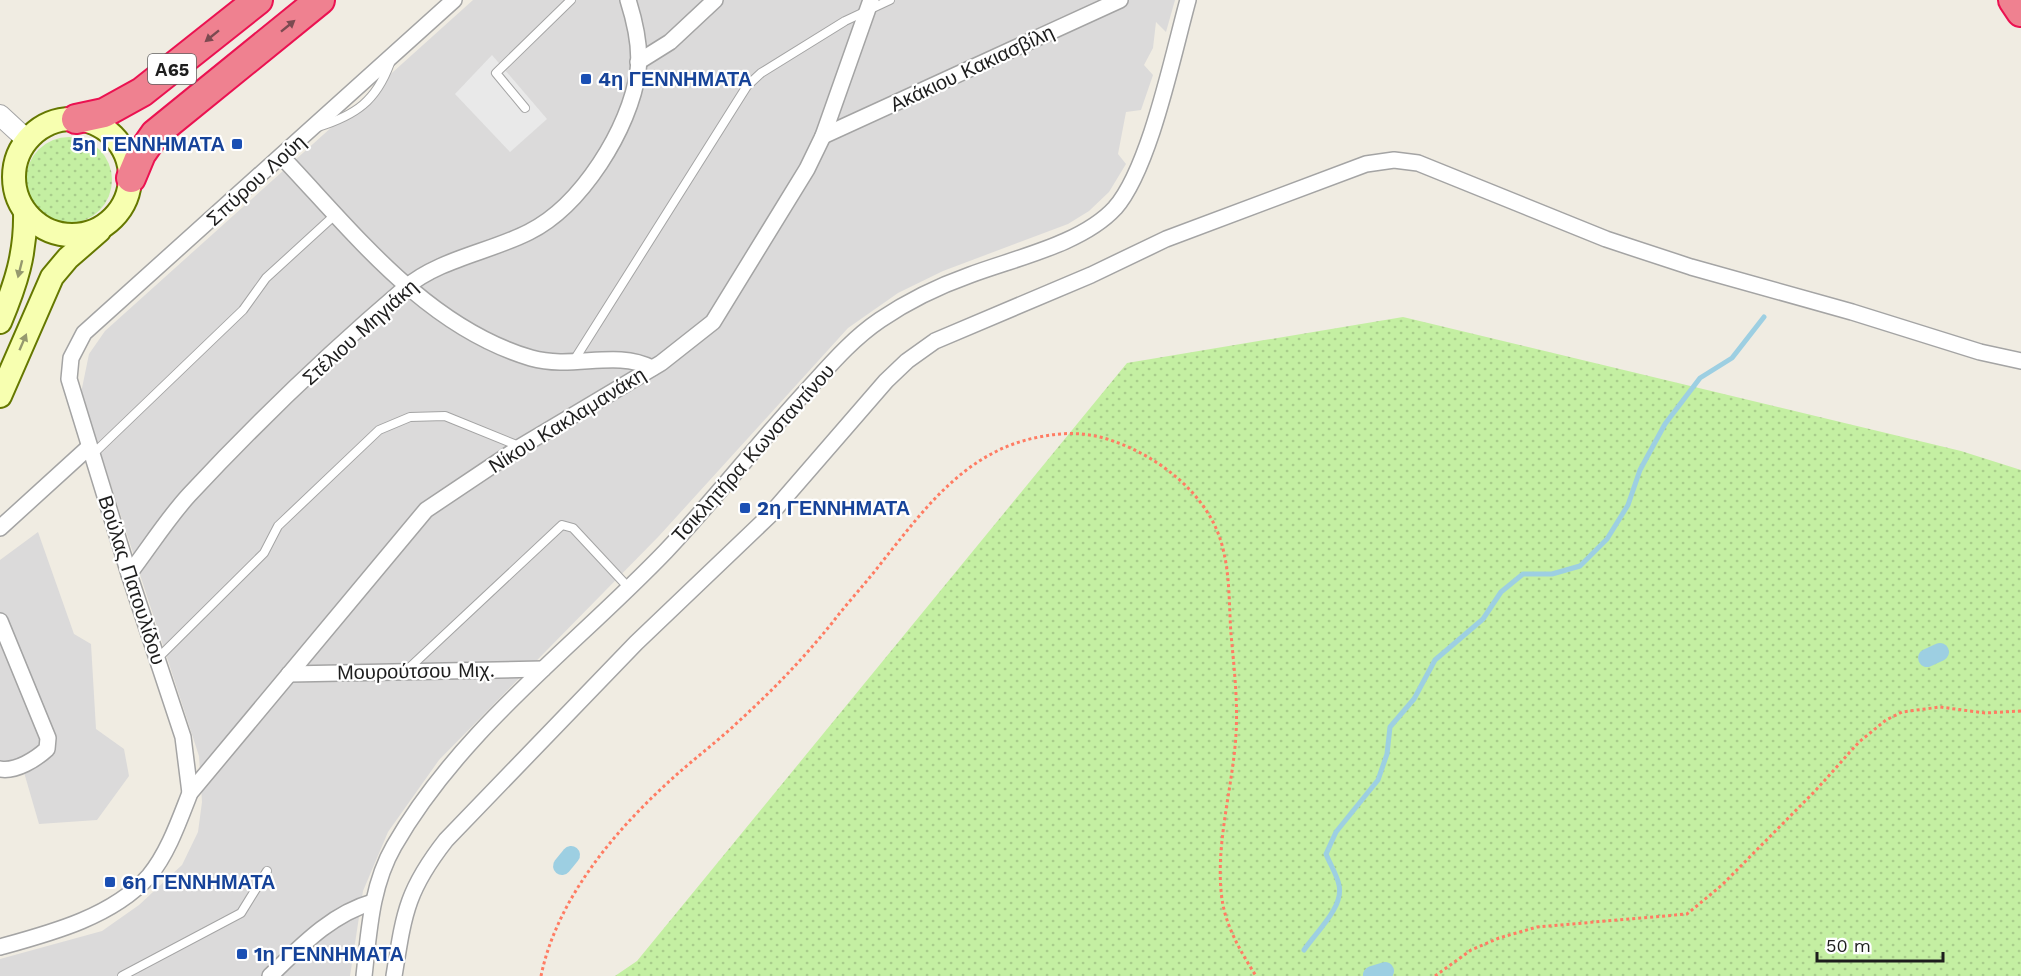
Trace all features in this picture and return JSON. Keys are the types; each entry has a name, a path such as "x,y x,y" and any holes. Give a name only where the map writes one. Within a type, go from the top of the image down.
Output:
{"highway":[{"name":"Α65","path":"76,119 104,113 142,92 258,0"},
{"name":"Α65","path":"131,178 141,154 155,134 320,0"},
{"path":"2013,0 2021,12"}],"main road":[{"path":"0,322 22,263 26,239 25,212 16,191 14,168 27,140 41,128 58,120 76,119 93,123 115,138 128,161 131,178 127,197 118,213 68,258 52,276 0,396"},
{"path":"25,212 48,230 62,235 77,235 105,226"}],"street":[{"name":"Σπύρου Λούη","path":"69,368 76,345 84,333 454,0"},
{"name":"Στέλιου Μηγιάκη","path":"129,574 188,496 310,374 407,286 427,273 531,231 574,198 603,157 634,90 638,47 628,0"},
{"path":"638,63 670,42 715,0"},
{"name":"Ακάκιου Κακιασβίλη","path":"823,136 1120,0"},
{"name":"Τσικλητήρα Κωνσταντίνου","path":"364,976 373,902 395,845 439,778 543,669 665,551 793,405 864,332 905,304 935,289 1083,232 1113,211 1130,187 1143,156 1188,0"},
{"name":"Νίκου Κακλαμανάκη","path":"190,793 426,510 520,447 652,368 713,322 795,192 823,136 870,6"},
{"path":"0,115 27,140"},
{"path":"282,157 407,286 442,312 501,346 534,358 572,364 613,359 644,363 652,368"},
{"path":"394,976 401,930 412,891 427,865 446,840 636,643 770,516 886,381 907,361 935,341 962,327 1091,275 1166,239 1366,164 1394,160 1419,163 1617,243 1980,352 2021,361"},
{"name":"Βούλας Πατουλίδου","path":"69,368 69,379 90,451 183,737 190,793"},
{"path":"0,528 90,451"},
{"path":"0,621 48,738 47,749 40,756 14,769 0,769"},
{"name":"Μουρούτσου Μιχ.","path":"289,674 543,669"},
{"path":"0,947 52,933 112,906 122,898 149,876 175,831 190,793"},
{"path":"270,976 333,919 350,908 373,902"}],"lane":[{"path":"525,108 495,73 572,0"},
{"path":"572,364 747,86 761,73 845,21 870,6 890,0"},
{"path":"90,451 243,310 266,278 336,214"},
{"path":"158,659 264,553 278,526 379,430 410,417 445,416 520,447"},
{"path":"406,671 562,525 573,528 628,587"},
{"path":"122,976 241,913 267,871"}],"path":[{"path":"541,976 558,927 571,900 620,832 675,776 736,725 798,665 947,484 990,453 1016,441 1080,433 1135,450 1169,471 1194,494 1215,525 1224,550 1235,691 1236,734 1222,865 1222,902 1228,922 1256,976"},
{"path":"1435,976 1471,951 1499,938 1537,927 1687,914 1703,904 1758,850 1859,742 1886,720 1902,712 1940,707 1985,713 2021,711"}],"shaded area":[{"path":"473,0 1175,0 1166,32 1156,22 1153,48 1144,65 1153,75 1141,110 1126,112 1118,154 1126,164 1109,192 1089,211 1068,224 943,271 898,293 848,328 659,536 439,760 388,832 363,891 350,976 0,976 0,959 102,931 139,905 182,865 198,832 202,802 199,756 81,393 89,354 105,331"},
{"path":"492,55 547,119 510,152 455,94"},
{"path":"38,532 74,634 91,644 96,729 124,749 129,776 97,820 39,824 21,762 0,768 0,560"}],"green space":[{"path":"69,137 86,140 100,149 109,163 112,180 109,197 100,211 86,220 69,223 52,220 38,211 29,197 26,180 29,163 38,149 52,140"},
{"path":"1403,317 1961,451 2021,470 2021,976 615,976 637,961 1127,363"}],"waterway":[{"path":"1304,950 1328,919 1337,902 1339,885 1326,854 1336,832 1378,780 1387,754 1390,727 1414,699 1435,660 1483,619 1501,592 1523,574 1552,574 1580,566 1607,539 1628,505 1640,470 1665,424 1700,378 1732,358 1764,317"},
{"path":"1927,658 1940,652"},
{"path":"562,866 571,855"},
{"path":"1372,975 1385,971"}],"place":[{"name":"4η ΓΕΝΝΗΜΑΤΑ","path":"586,79"},
{"name":"5η ΓΕΝΝΗΜΑΤΑ","path":"237,144"},
{"name":"2η ΓΕΝΝΗΜΑΤΑ","path":"745,508"},
{"name":"6η ΓΕΝΝΗΜΑΤΑ","path":"110,882"},
{"name":"1η ΓΕΝΝΗΜΑΤΑ","path":"242,954"}]}
